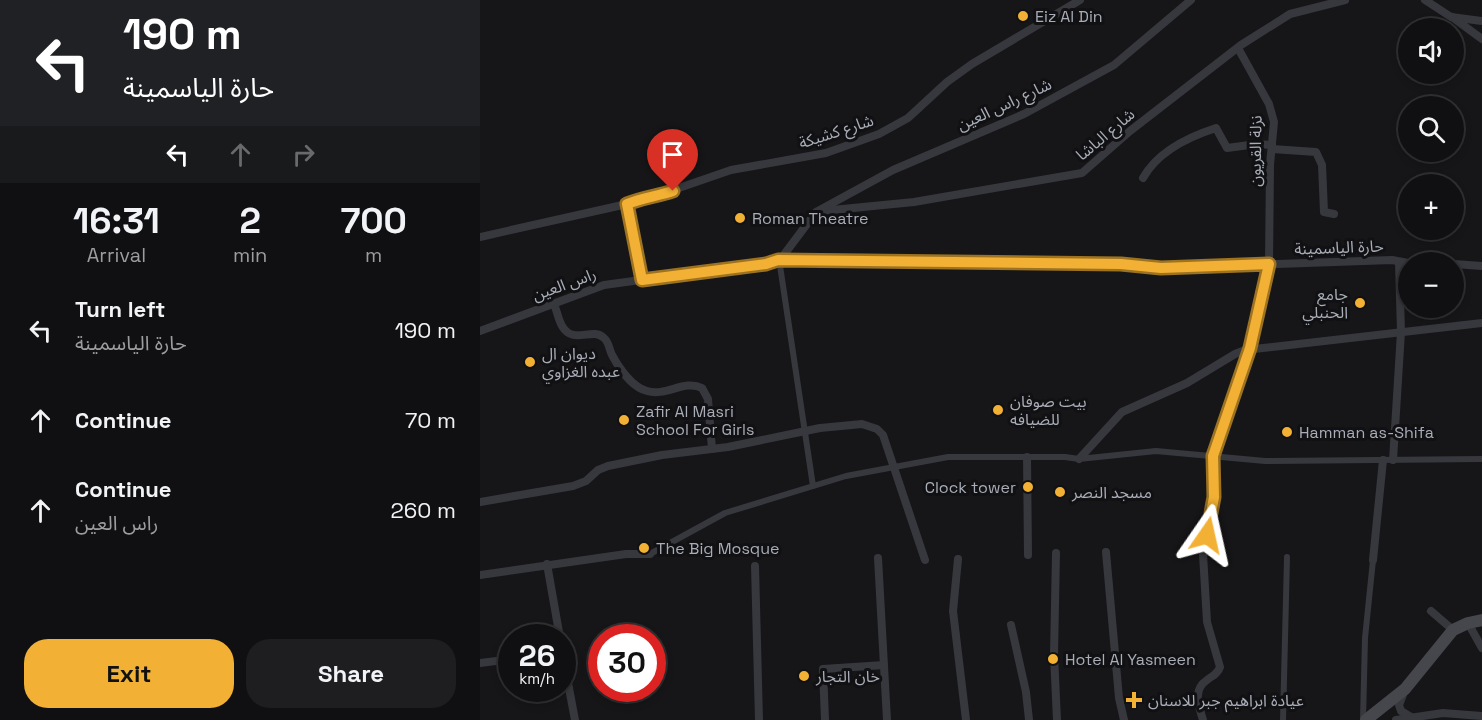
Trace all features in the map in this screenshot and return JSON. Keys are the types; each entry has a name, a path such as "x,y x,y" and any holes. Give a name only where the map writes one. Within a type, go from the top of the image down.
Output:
{"main road":[{"path":"1364,720 1405,689 1453,630 1482,620"}],"street":[{"name":"شارع كشيكة","path":"480,237 627,204 731,171 826,153 879,134 908,118 947,82 972,64 1080,0"},
{"name":"شارع راس العين","path":"816,212 893,170 1024,114 1104,70 1191,0"},
{"name":"شارع الباشا","path":"816,212 914,202 1082,173 1130,131 1238,48 1290,14 1345,0"},
{"path":"1425,0 1482,39"},
{"path":"1451,16 1482,21"},
{"name":"نزلة القريون","path":"1213,456 1250,348 1269,264 1270,165 1274,122 1271,108 1238,48"},
{"path":"1143,178 1149,166 1176,146 1197,134 1216,128 1227,148 1257,144 1316,152 1322,165 1324,212 1334,214"},
{"path":"627,204 642,280"},
{"path":"813,486 778,260 816,212"},
{"name":"راس العين","path":"480,331 604,285 766,264 778,260 1121,264 1161,268"},
{"name":"حارة الياسمينة","path":"1161,268 1398,261"},
{"path":"1464,265 1482,266"},
{"path":"554,304 561,324 567,332 574,335 596,333 603,337 615,358 640,389 652,392 688,385 702,388 708,399 712,449"},
{"path":"1364,720 1365,638 1373,560 1388,460 1402,318"},
{"path":"1079,459 1122,411 1188,383 1234,354 1250,348 1482,323"},
{"path":"480,502 573,486 586,481 598,470 608,466 662,455 712,449 804,432 862,424 870,425 883,435 925,560"},
{"path":"480,575 626,554 650,554 725,513 846,476 948,457 1079,459 1156,451 1265,461 1482,459"},
{"path":"1203,720 1198,691 1201,685 1218,672 1220,667 1207,622 1203,554 1214,497 1213,456"},
{"path":"1027,457 1028,555"},
{"path":"1106,552 1119,698 1124,720"},
{"path":"1056,553 1054,655 1057,720"},
{"path":"1283,720 1287,557"},
{"path":"878,558 886,720"},
{"path":"958,559 954,611 966,720"},
{"path":"547,564 558,624"},
{"path":"755,566 759,720"},
{"path":"1431,611 1453,630"},
{"path":"1468,623 1482,648"},
{"path":"1011,625 1026,692 1029,720"},
{"path":"480,663 498,661"},
{"path":"825,720 824,669 884,665"},
{"path":"1405,689 1399,705 1401,711 1412,718"},
{"path":"572,702 575,720"},
{"path":"1396,720 1443,716 1482,716"}],"place":[{"name":"Eiz Al Din","path":"1023,16"},
{"name":"Roman Theatre","path":"740,218"},
{"name":"جامع الحنبلي","path":"1360,303"},
{"name":"ديوان ال عبده الغزاوي","path":"530,362"},
{"name":"بيت صوفان للضيافه","path":"998,410"},
{"name":"Zafir Al Masri School For Girls","path":"624,420"},
{"name":"Hamman as-Shifa","path":"1287,432"},
{"name":"Clock tower","path":"1028,487"},
{"name":"مسجد النصر","path":"1060,492"},
{"name":"The Big Mosque","path":"644,548"},
{"name":"Hotel Al Yasmeen","path":"1053,659"},
{"name":"خان التجار","path":"804,676"},
{"name":"عيادة ابراهيم جبر للاسنان","path":"1134,700"}],"route":[{"path":"673,191 638,199 627,204 642,280 766,264 778,260 1121,264 1161,268 1269,264 1250,348 1213,456 1214,497 1207,535"}]}
